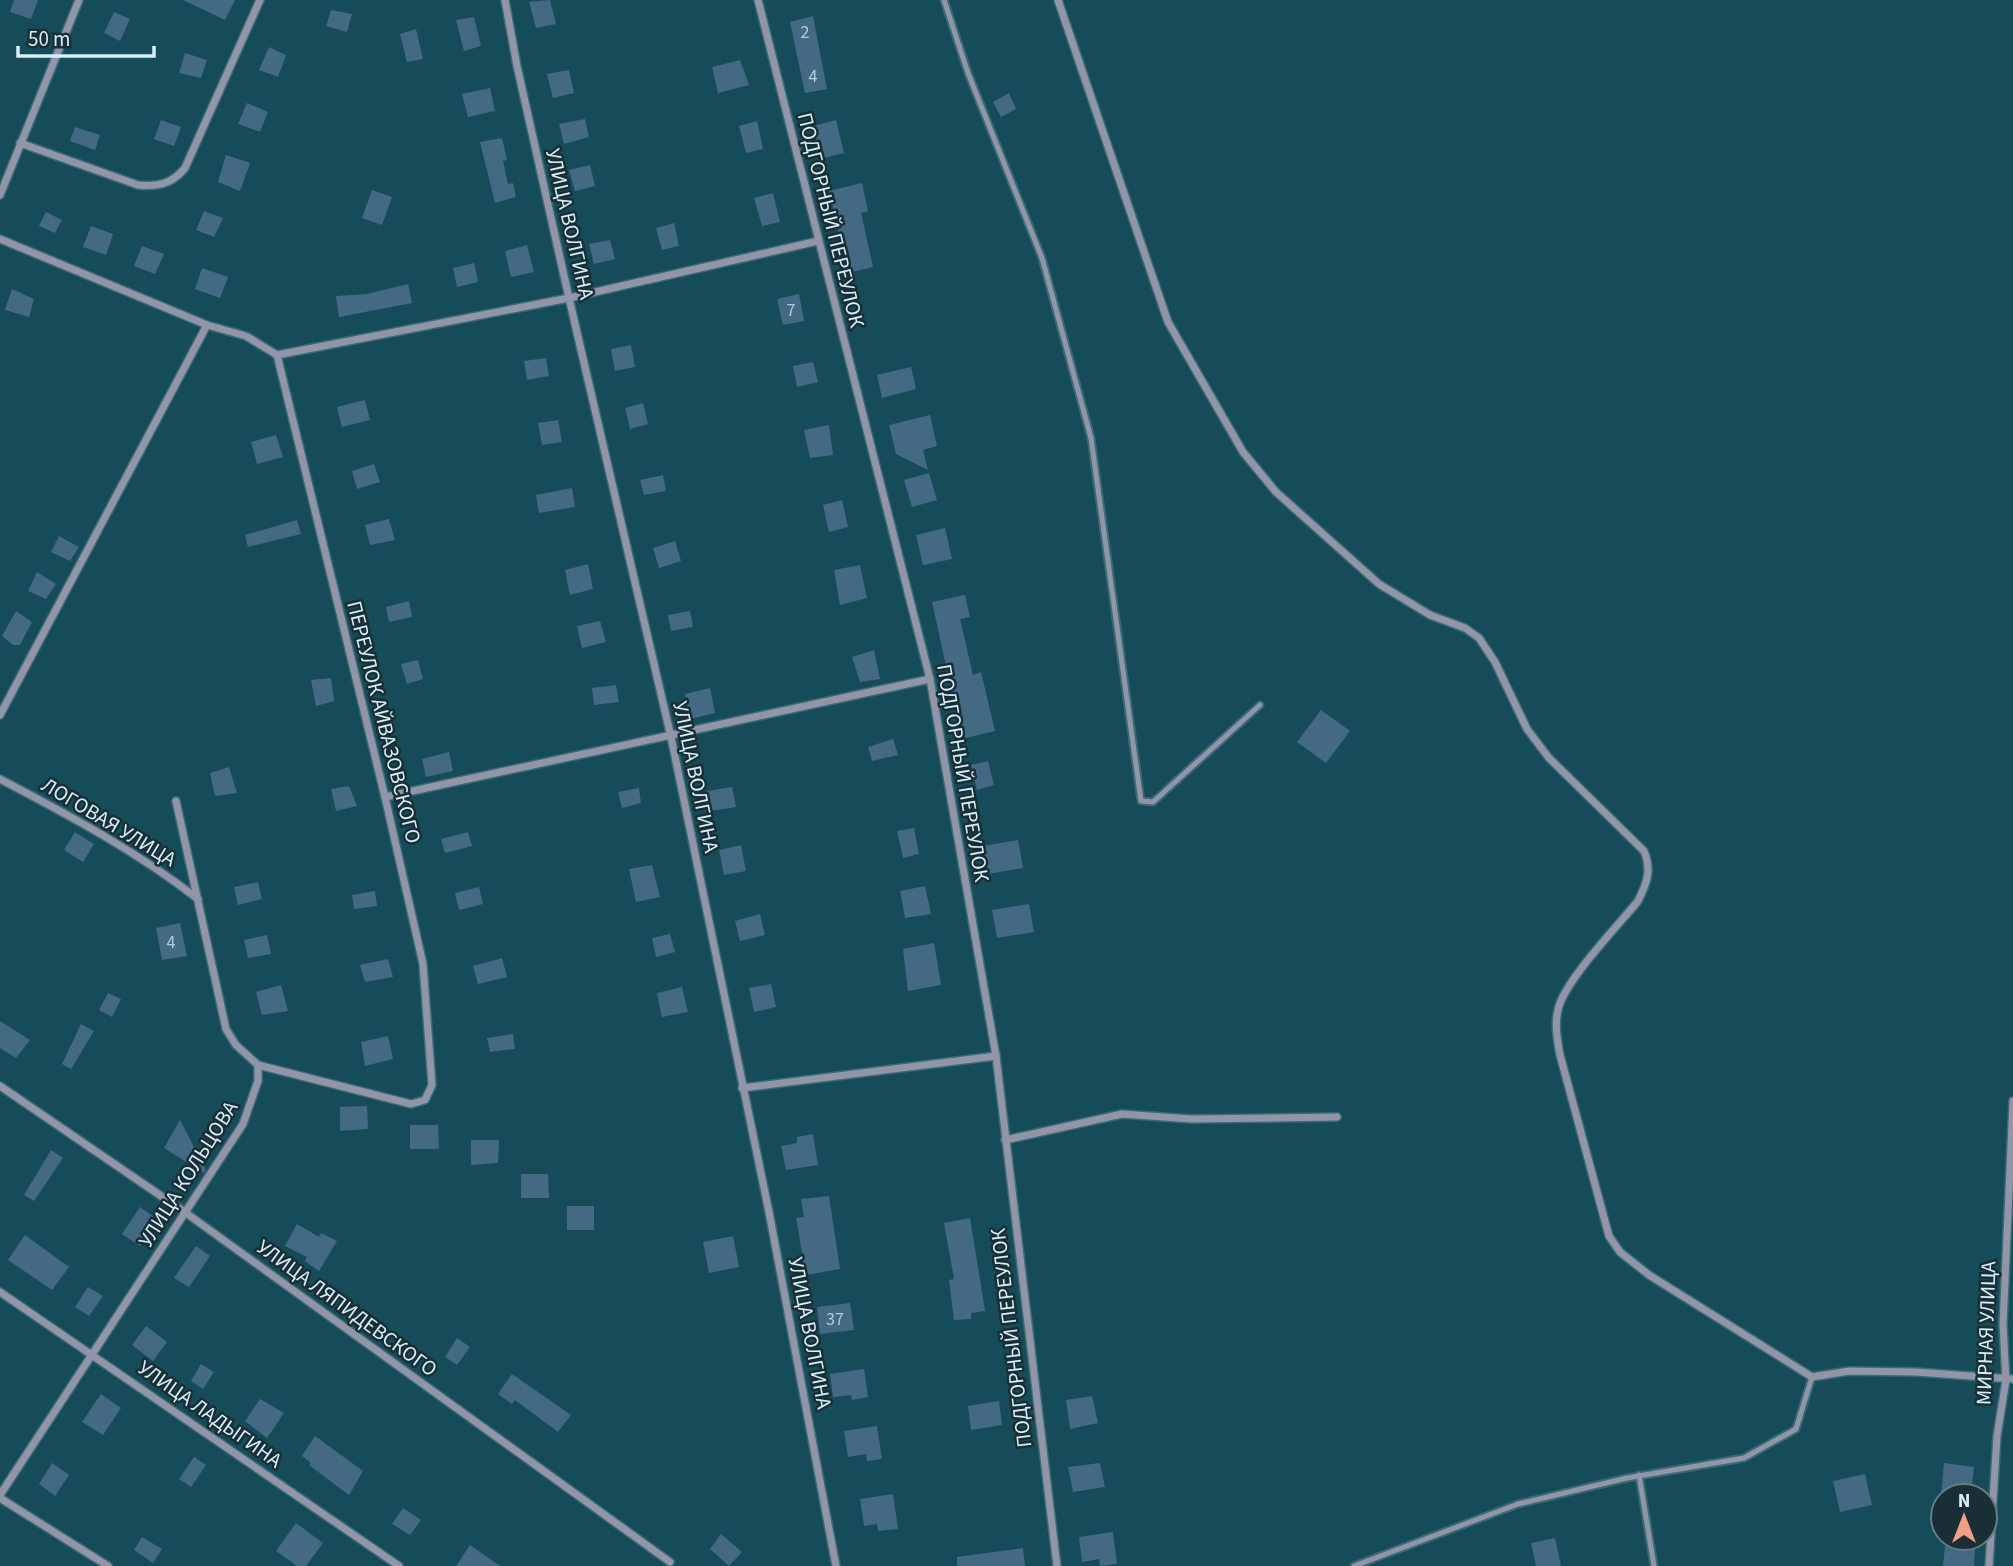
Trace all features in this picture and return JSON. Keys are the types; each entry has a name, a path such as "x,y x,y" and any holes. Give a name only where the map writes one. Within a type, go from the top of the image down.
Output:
{"street":[{"path":"0,195 79,0"},
{"path":"20,143 138,185 152,186 176,178 184,168 260,0"},
{"name":"УЛИЦА ВОЛГИНА","path":"505,0 569,298 671,737 769,1212 836,1566"},
{"name":"ПОДГОРНЫЙ ПЕРЕУЛОК","path":"758,0 930,678 996,1056 1057,1566"},
{"path":"1058,0 1168,322 1243,452 1276,492 1378,584 1422,611 1465,628 1479,638 1488,648 1527,729 1549,758 1644,850 1649,862 1646,886 1638,901 1570,985 1559,1006 1556,1030 1560,1055 1609,1236 1620,1252 1649,1275 1812,1377 1849,1371 2009,1379"},
{"path":"0,239 207,325 246,337 277,355 569,298 818,241"},
{"path":"0,715 207,325"},
{"name":"ПЕРЕУЛОК АЙВАЗОВСКОГО","path":"258,1065 411,1104 425,1100 432,1085 423,964 277,355"},
{"path":"385,797 671,737 930,678"},
{"name":"ЛОГОВАЯ УЛИЦА","path":"0,779 86,824 160,869 198,899"},
{"path":"176,801 226,1029 236,1045 258,1065"},
{"path":"742,1088 996,1056"},
{"name":"УЛИЦА КОЛЬЦОВА","path":"0,1496 243,1124 253,1100 258,1065"},
{"name":"УЛИЦА ЛЯПИДЕВСКОГО","path":"0,1087 186,1213 670,1562"},
{"name":"МИРНАЯ УЛИЦА","path":"1989,1566 1997,1436 2009,1379 2003,1325 2013,1101"},
{"path":"1005,1140 1122,1114 1191,1119 1337,1117"},
{"name":"УЛИЦА ЛАДЫГИНА","path":"0,1292 399,1566"},
{"path":"0,1496 108,1566"}],"lane":[{"path":"944,0 968,73 1042,258 1091,438 1141,801 1153,802 1260,705"},
{"path":"1354,1566 1518,1504 1639,1475 1744,1458 1796,1429 1812,1377"},
{"path":"1639,1475 1654,1566"}],"building":[{"path":"14,0 38,0 31,19 10,12"},
{"path":"183,0 235,0 225,20"},
{"path":"550,0 556,24 536,28 529,2"},
{"path":"331,10 352,14 347,32 326,26"},
{"path":"114,12 130,19 120,41 104,33"},
{"path":"813,16 827,89 805,93 790,22"},
{"path":"474,17 481,46 464,51 456,20"},
{"path":"416,29 423,59 407,62 400,34"},
{"path":"269,47 286,55 278,77 259,70"},
{"path":"185,53 207,60 201,78 179,73"},
{"path":"740,60 749,85 718,93 712,67"},
{"path":"569,70 574,93 553,98 547,74"},
{"path":"490,88 495,111 468,117 462,94"},
{"path":"1009,93 1016,109 1001,117 993,102"},
{"path":"247,103 268,112 260,132 238,124"},
{"path":"585,119 589,137 564,144 559,124"},
{"path":"161,120 181,127 174,146 154,139"},
{"path":"836,120 844,153 820,159 813,126"},
{"path":"757,121 763,149 746,153 739,126"},
{"path":"75,127 100,135 95,150 70,141"},
{"path":"502,138 507,160 503,161 508,184 513,183 516,197 495,203 480,142"},
{"path":"226,155 250,163 240,191 218,182"},
{"path":"590,165 595,186 575,191 569,170"},
{"path":"862,183 868,211 861,213 873,267 848,273 829,191"},
{"path":"372,190 392,197 382,225 362,218"},
{"path":"773,193 780,222 762,226 754,198"},
{"path":"204,211 223,218 214,237 196,230"},
{"path":"46,212 62,220 55,233 39,226"},
{"path":"674,223 679,246 662,250 656,228"},
{"path":"91,226 113,234 106,255 83,247"},
{"path":"610,240 615,259 594,264 589,244"},
{"path":"527,245 534,272 511,277 505,251"},
{"path":"142,246 164,254 155,274 134,266"},
{"path":"474,263 478,282 457,287 453,268"},
{"path":"202,268 228,277 220,298 195,289"},
{"path":"408,284 412,303 339,317 336,296 367,294"},
{"path":"12,289 34,299 29,317 5,310"},
{"path":"799,294 804,321 783,325 777,299"},
{"path":"631,345 635,367 615,371 611,349"},
{"path":"546,358 549,376 527,380 524,361"},
{"path":"813,362 818,382 797,387 793,366"},
{"path":"911,367 916,389 882,398 877,375"},
{"path":"365,400 370,420 342,427 337,407"},
{"path":"643,403 648,424 630,429 625,408"},
{"path":"930,415 937,446 923,450 928,470 896,454 889,425"},
{"path":"558,420 562,442 542,445 538,423"},
{"path":"829,425 833,455 810,458 804,430"},
{"path":"276,435 283,457 257,464 251,442"},
{"path":"374,464 380,482 357,489 352,471"},
{"path":"929,473 937,500 912,507 904,480"},
{"path":"663,475 666,491 644,495 640,480"},
{"path":"572,488 575,507 539,513 536,495"},
{"path":"842,500 848,527 829,532 823,505"},
{"path":"389,519 395,540 370,545 365,525"},
{"path":"297,520 301,534 248,547 245,535"},
{"path":"945,528 952,559 923,565 916,535"},
{"path":"59,536 79,547 70,561 51,552"},
{"path":"675,541 681,561 659,568 653,548"},
{"path":"588,564 593,589 570,595 565,570"},
{"path":"860,565 867,598 840,605 834,570"},
{"path":"37,572 56,584 46,599 28,591"},
{"path":"965,595 970,617 960,619 973,675 981,672 995,731 962,739 932,602"},
{"path":"409,601 412,617 389,622 386,607"},
{"path":"16,611 32,622 20,645 13,645 2,636"},
{"path":"690,611 693,627 671,631 668,615"},
{"path":"600,621 606,642 582,648 577,626"},
{"path":"874,650 880,679 860,682 852,657"},
{"path":"418,660 423,679 407,684 401,664"},
{"path":"331,678 334,701 316,706 311,680"},
{"path":"616,685 619,702 594,705 592,688"},
{"path":"710,688 715,713 690,719 685,694"},
{"path":"1321,710 1350,731 1326,763 1297,742"},
{"path":"893,739 898,755 872,761 868,747"},
{"path":"449,752 453,771 426,777 422,759"},
{"path":"988,761 994,785 977,790 971,765"},
{"path":"229,767 237,793 215,796 210,773"},
{"path":"349,786 357,806 336,811 331,789"},
{"path":"732,787 736,807 711,811 707,791"},
{"path":"639,788 641,803 622,808 618,792"},
{"path":"914,828 919,854 903,858 897,831"},
{"path":"75,832 94,844 83,862 64,850"},
{"path":"468,832 472,846 445,853 441,839"},
{"path":"1018,840 1023,868 988,874 983,846"},
{"path":"741,845 746,871 724,875 719,850"},
{"path":"652,865 660,897 636,902 629,869"},
{"path":"258,882 262,899 238,905 234,887"},
{"path":"925,886 931,914 905,918 900,891"},
{"path":"479,887 483,904 459,910 455,893"},
{"path":"375,891 377,906 354,909 352,895"},
{"path":"1029,904 1034,932 997,938 992,910"},
{"path":"760,914 765,935 740,941 735,921"},
{"path":"180,923 187,956 162,960 156,928"},
{"path":"670,934 675,952 656,957 652,938"},
{"path":"267,935 271,954 248,958 244,940"},
{"path":"934,943 941,985 908,991 903,949"},
{"path":"502,958 507,977 478,984 473,966"},
{"path":"388,959 393,977 365,982 360,965"},
{"path":"771,984 776,1007 754,1012 749,988"},
{"path":"281,985 288,1011 262,1015 256,992"},
{"path":"682,987 688,1012 662,1017 657,993"},
{"path":"108,993 121,999 112,1017 99,1010"},
{"path":"0,1021 30,1040 16,1058 0,1048"},
{"path":"81,1024 94,1031 71,1069 62,1064"},
{"path":"513,1034 515,1049 490,1052 487,1038"},
{"path":"388,1036 393,1059 365,1066 361,1042"},
{"path":"367,1106 368,1129 340,1131 340,1107"},
{"path":"180,1120 206,1170 204,1173 164,1148"},
{"path":"410,1125 438,1125 439,1149 410,1149"},
{"path":"813,1134 818,1165 786,1170 781,1146 797,1143 797,1137"},
{"path":"471,1140 499,1140 498,1163 471,1165"},
{"path":"51,1150 63,1158 34,1201 24,1195"},
{"path":"521,1174 548,1174 549,1198 521,1198"},
{"path":"829,1196 840,1269 806,1275 796,1218 804,1217 801,1199"},
{"path":"567,1206 594,1206 594,1230 567,1230"},
{"path":"140,1207 158,1220 140,1246 122,1234"},
{"path":"970,1218 985,1311 971,1313 971,1319 954,1320 949,1280 954,1279 944,1223"},
{"path":"297,1224 319,1237 321,1233 337,1241 319,1271 305,1261 307,1257 285,1246"},
{"path":"25,1235 69,1267 52,1290 8,1260"},
{"path":"733,1236 739,1267 709,1273 703,1242"},
{"path":"196,1246 210,1256 189,1287 174,1278"},
{"path":"88,1287 103,1296 89,1316 75,1307"},
{"path":"850,1303 854,1330 820,1334 817,1307"},
{"path":"146,1326 167,1342 153,1361 132,1345"},
{"path":"457,1338 470,1347 457,1365 445,1357"},
{"path":"201,1364 214,1372 203,1389 191,1381"},
{"path":"864,1369 868,1397 852,1400 851,1395 833,1397 830,1374"},
{"path":"512,1374 571,1415 558,1432 515,1400 512,1404 498,1394"},
{"path":"101,1394 121,1408 103,1435 82,1422"},
{"path":"1092,1396 1098,1423 1070,1429 1066,1400"},
{"path":"260,1399 284,1413 267,1438 245,1421"},
{"path":"999,1401 1002,1425 971,1430 968,1406"},
{"path":"877,1426 882,1459 867,1461 866,1454 848,1457 844,1431"},
{"path":"315,1436 363,1471 349,1495 309,1465 311,1463 302,1456"},
{"path":"194,1457 206,1465 191,1487 179,1479"},
{"path":"52,1463 69,1475 55,1496 39,1484"},
{"path":"1100,1463 1105,1487 1073,1492 1068,1467"},
{"path":"1944,1463 1974,1467 1972,1482 1942,1482"},
{"path":"1865,1474 1872,1505 1840,1512 1833,1481"},
{"path":"893,1494 898,1529 878,1531 877,1524 864,1526 860,1499"},
{"path":"403,1508 421,1520 410,1535 392,1524"},
{"path":"296,1523 323,1543 306,1566 297,1566 276,1551"},
{"path":"1113,1532 1117,1564 1100,1566 1099,1559 1082,1562 1079,1537"},
{"path":"721,1534 742,1552 729,1566 710,1549"},
{"path":"142,1537 162,1549 153,1563 134,1550"},
{"path":"1555,1538 1561,1566 1536,1566 1531,1543"},
{"path":"470,1545 500,1566 456,1566"},
{"path":"1023,1548 1025,1566 957,1566 957,1557"},
{"path":"1944,1552 1975,1552 1974,1566 1943,1566"}]}
